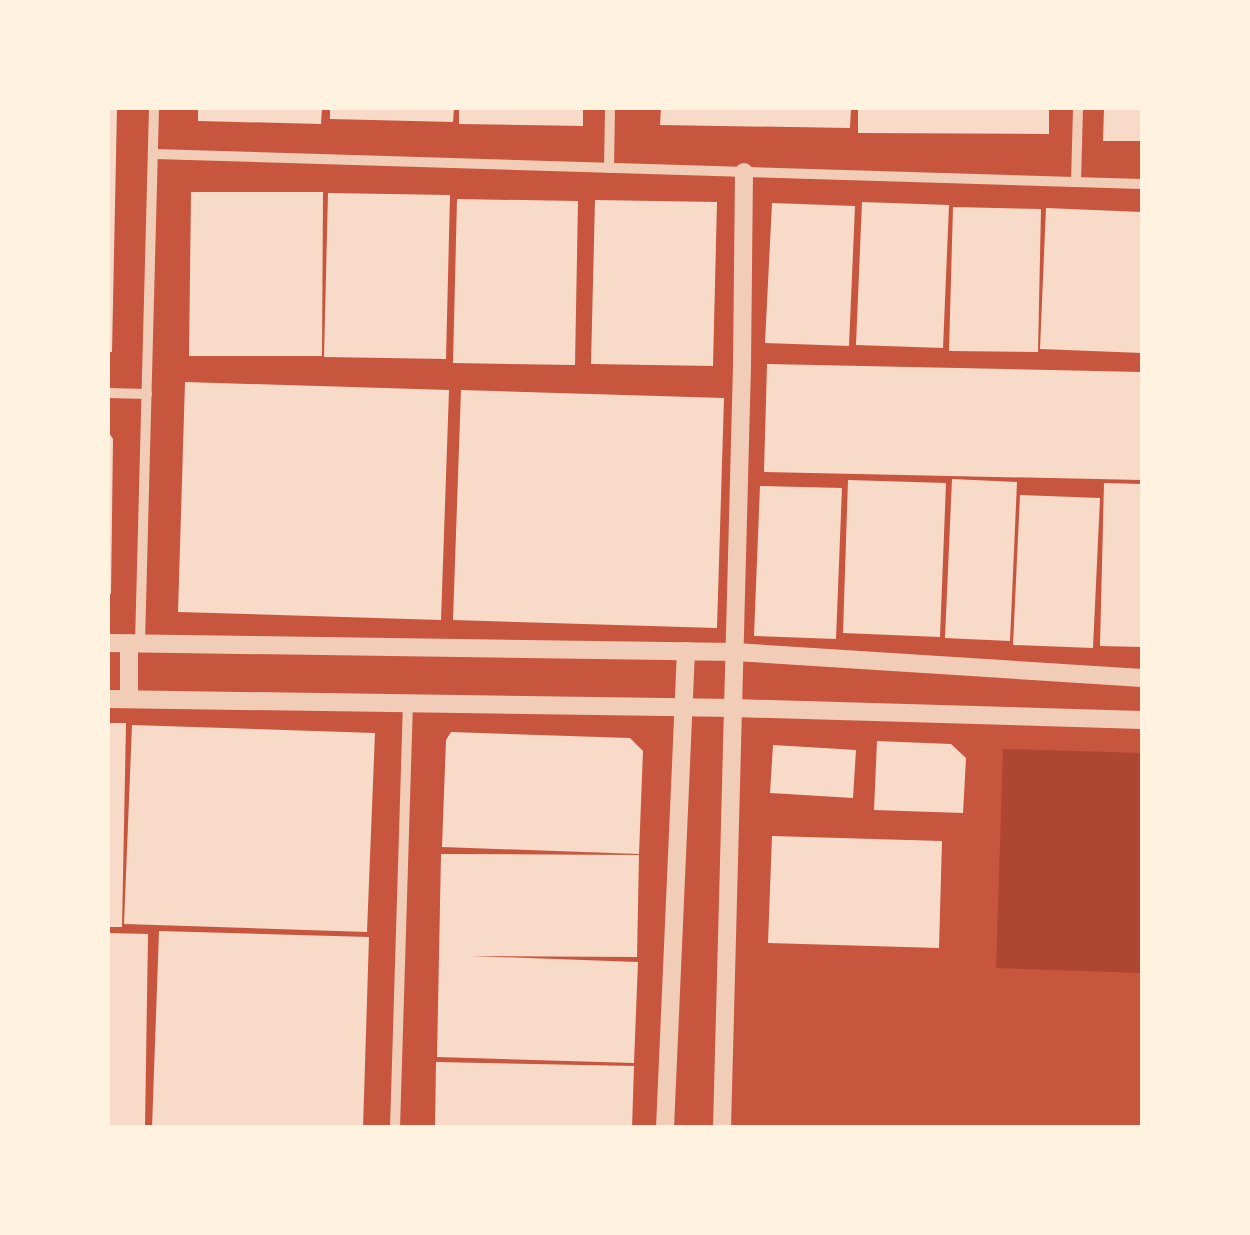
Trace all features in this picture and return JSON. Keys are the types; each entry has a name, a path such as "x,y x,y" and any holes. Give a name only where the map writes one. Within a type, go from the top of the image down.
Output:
{"street":[{"path":"128,699 135,643 147,394 154,108"},
{"path":"609,168 610,108"},
{"path":"1076,182 1078,108"},
{"path":"154,154 1142,184"},
{"path":"722,1128 744,172"},
{"path":"108,393 147,394"},
{"path":"108,643 735,652 1142,678"},
{"path":"665,1128 686,651"},
{"path":"108,698 734,708 1142,720"},
{"path":"395,1128 408,702"}],"shaded area":[{"path":"1003,749 1142,753 1142,973 996,968"}],"building":[{"path":"108,108 117,108 112,352 108,352"},
{"path":"198,108 322,108 321,124 198,121"},
{"path":"330,108 454,108 453,122 330,119"},
{"path":"459,108 583,108 583,126 459,124"},
{"path":"661,108 851,108 850,128 660,125"},
{"path":"858,108 1049,108 1049,134 858,133"},
{"path":"1104,108 1142,108 1142,141 1103,141"},
{"path":"191,192 323,192 322,356 189,356"},
{"path":"328,193 450,195 446,359 324,357"},
{"path":"457,199 578,201 575,365 453,363"},
{"path":"595,200 717,202 713,366 591,364"},
{"path":"862,202 949,205 943,348 856,345"},
{"path":"772,203 855,206 849,346 765,343"},
{"path":"953,207 1041,209 1038,352 949,351"},
{"path":"1046,208 1142,212 1142,353 1040,349"},
{"path":"767,364 1142,372 1142,480 764,472"},
{"path":"185,382 449,390 441,620 178,612"},
{"path":"461,390 724,398 717,628 453,620"},
{"path":"108,431 113,439 111,594 108,594"},
{"path":"952,479 1017,482 1010,641 945,638"},
{"path":"848,480 946,483 940,637 843,633"},
{"path":"1104,483 1142,484 1142,647 1100,646"},
{"path":"760,486 842,488 836,639 754,636"},
{"path":"1020,495 1100,498 1093,648 1013,645"},
{"path":"108,723 126,723 122,927 108,927"},
{"path":"132,725 375,733 367,932 124,924"},
{"path":"451,732 630,738 643,751 639,854 442,847 446,740"},
{"path":"877,741 951,744 966,758 963,813 874,810"},
{"path":"773,745 856,750 853,798 770,793"},
{"path":"772,836 942,841 939,948 768,943"},
{"path":"441,854 639,855 637,957 471,956 638,962 634,1063 437,1057"},
{"path":"159,931 369,937 363,1128 152,1128"},
{"path":"108,933 148,934 145,1128 108,1128"},
{"path":"436,1062 634,1066 632,1128 435,1128"}]}
